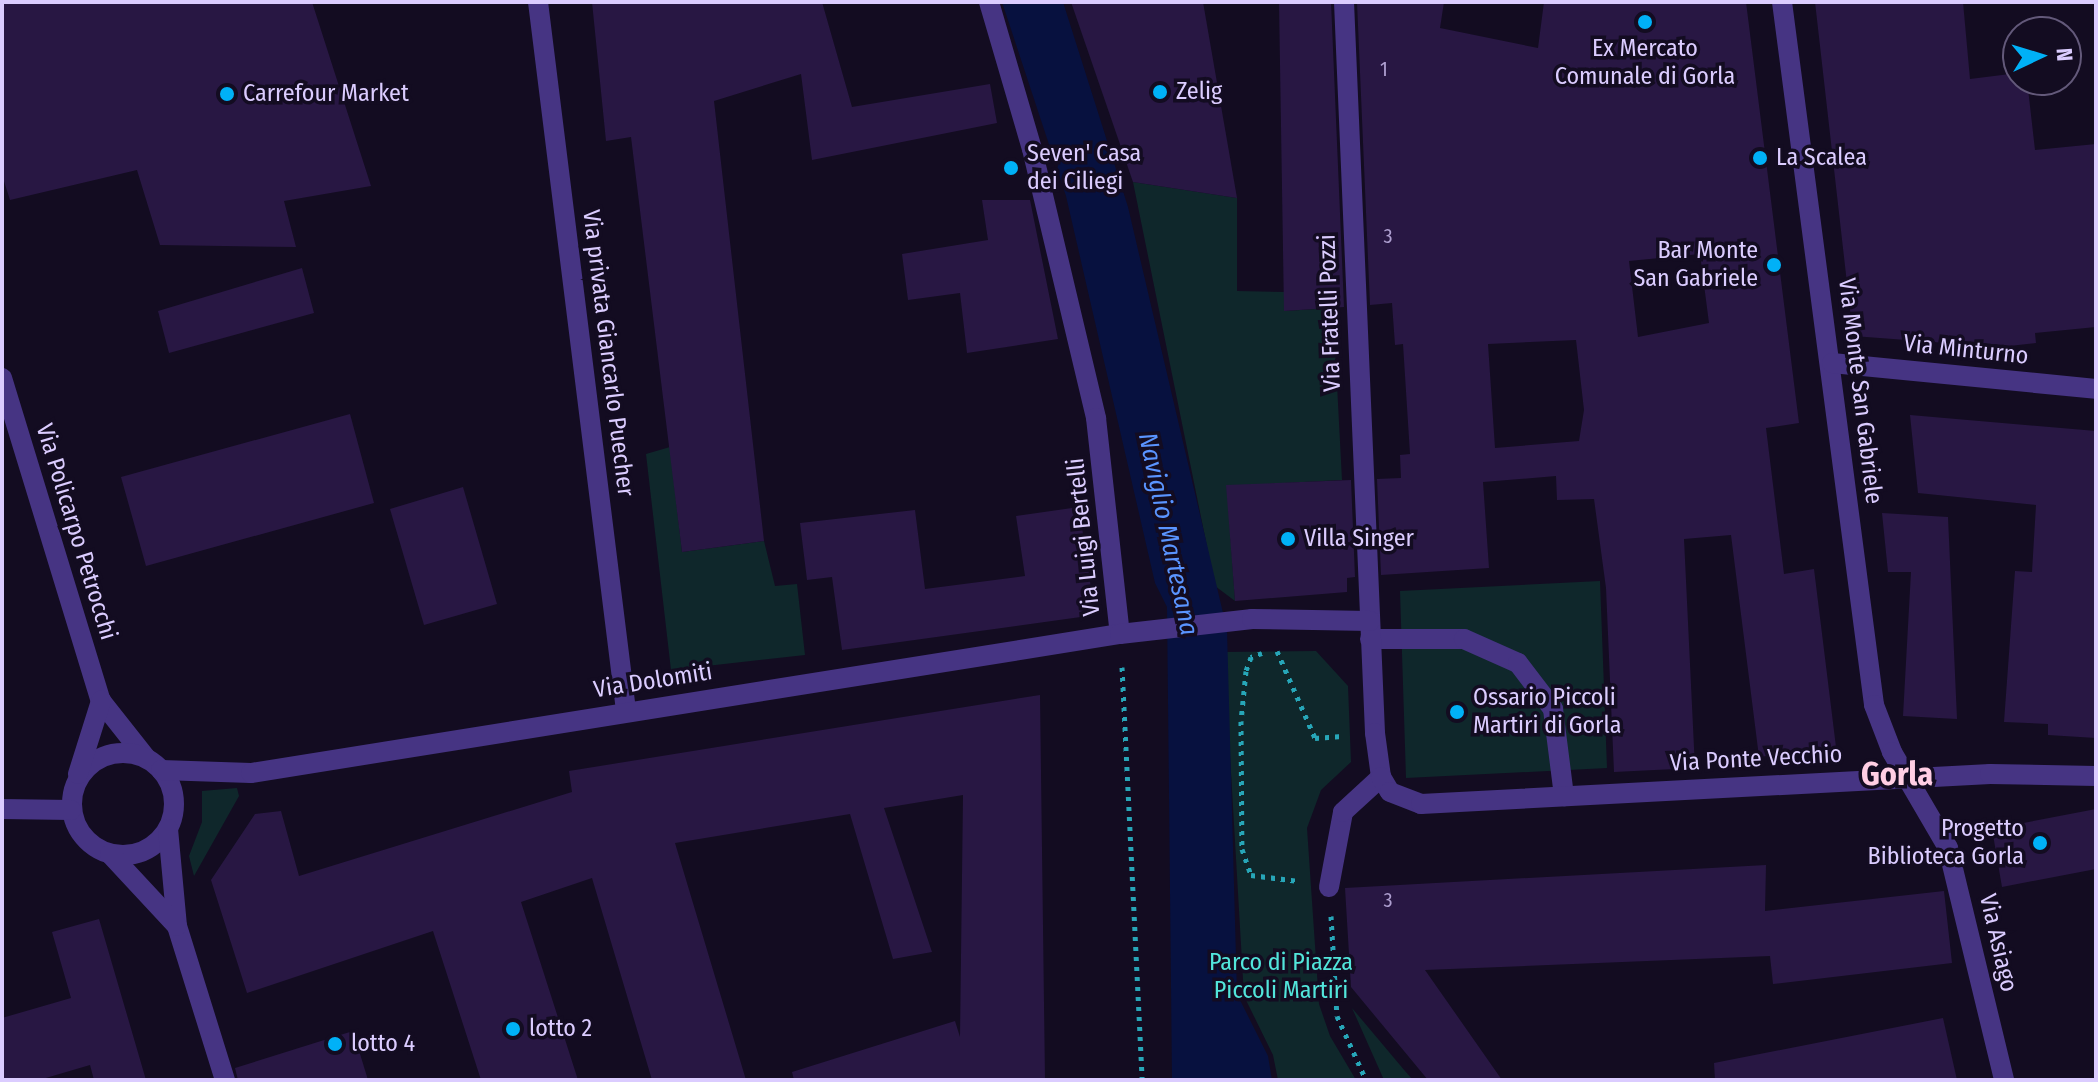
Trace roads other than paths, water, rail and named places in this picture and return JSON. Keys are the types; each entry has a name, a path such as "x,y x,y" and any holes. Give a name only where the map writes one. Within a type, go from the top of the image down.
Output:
{"street":[{"name":"Via privata Giancarlo Puecher","path":"538,2 626,711"},
{"name":"Via Luigi Bertelli","path":"989,2 1032,149 1096,418 1120,634"},
{"name":"Via Fratelli Pozzi","path":"1344,2 1370,630 1375,733 1381,777"},
{"name":"Via Monte San Gabriele","path":"1782,2 1832,363 1871,689 1892,752 1909,779"},
{"name":"Via Minturno","path":"1832,363 2096,389"},
{"name":"Via Policarpo Petrocchi","path":"2,378 101,701 154,764"},
{"name":"Via Dolomiti","path":"76,782 103,757 128,753 198,776 251,773 1120,634 1239,620 1464,639 1518,663 1553,709 1564,796"},
{"path":"101,701 76,782 71,810 89,842 110,854 177,926"},
{"path":"154,764 174,805 168,829 177,926 225,1080"},
{"name":"Via Ponte Vecchio","path":"1381,777 1397,797 1421,804 1909,779 2096,776"},
{"path":"1329,883 1343,812 1381,777"},
{"name":"Via Asiago","path":"1909,779 1948,848 2004,1080"},
{"path":"2,809 71,810"},
{"path":"110,854 139,853 168,829"}],"water":[{"name":"Naviglio Martesana","path":"1002,2 1063,2 1128,207 1227,630 1237,994 1268,1056 1272,1080 1172,1080 1167,607 1155,583 1066,196"}],"place":[{"name":"Ex Mercato Comunale di Gorla","path":"1645,22"},
{"name":"Zelig","path":"1160,92"},
{"name":"Carrefour Market","path":"227,94"},
{"name":"La Scalea","path":"1760,158"},
{"name":"Seven' Casa dei Ciliegi","path":"1011,168"},
{"name":"Bar Monte San Gabriele","path":"1774,265"},
{"name":"Villa Singer","path":"1288,539"},
{"name":"Ossario Piccoli Martiri di Gorla","path":"1457,712"},
{"name":"Progetto Biblioteca Gorla","path":"2040,843"},
{"name":"lotto 2","path":"513,1029"},
{"name":"lotto 4","path":"335,1044"}],"district":[{"name":"Gorla","path":"1897,774"}],"park label":[{"name":"Parco di Piazza Piccoli Martiri","path":"1281,977"}]}
